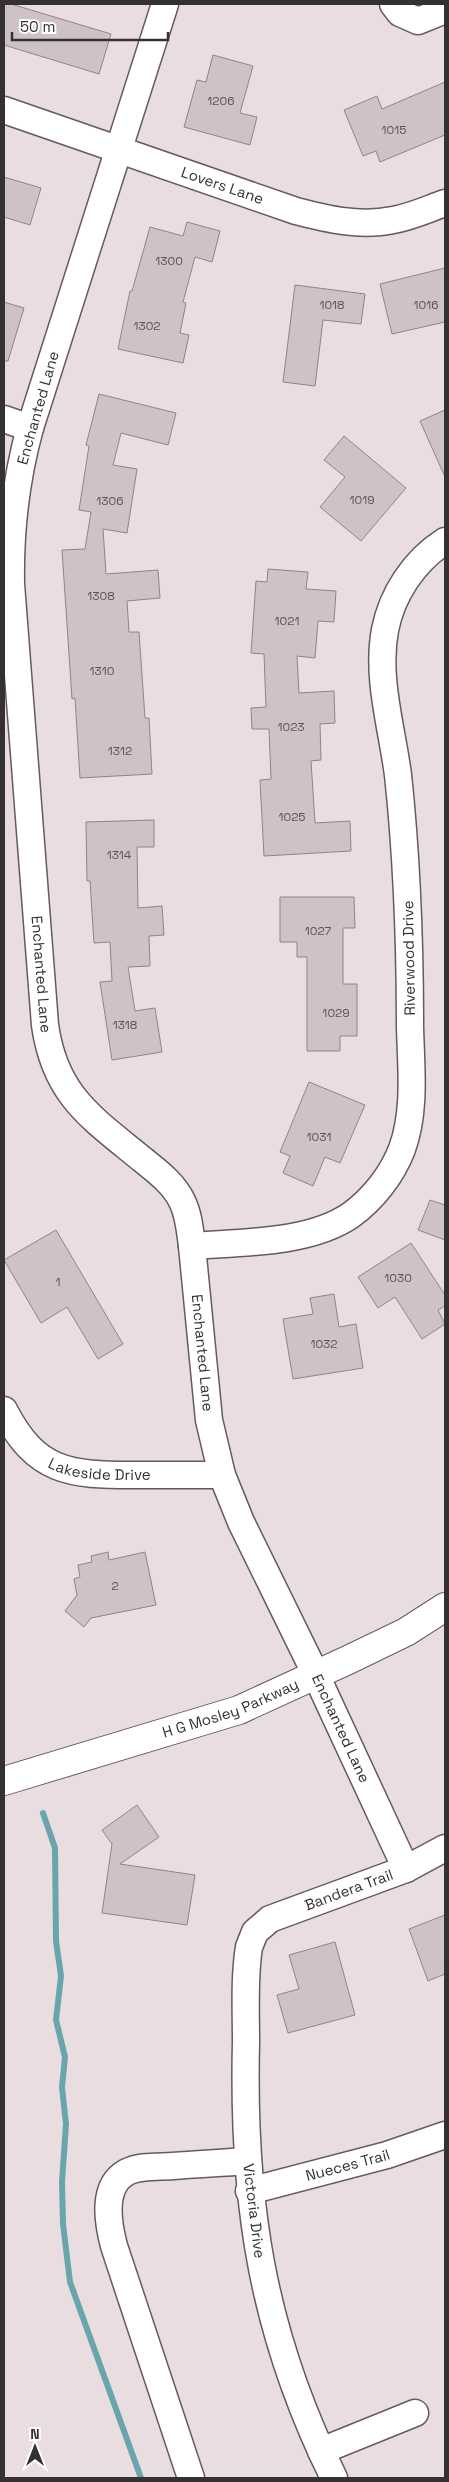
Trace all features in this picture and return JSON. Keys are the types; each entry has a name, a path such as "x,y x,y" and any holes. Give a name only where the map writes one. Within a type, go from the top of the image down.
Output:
{"main road":[{"name":"H G Mosley Parkway","path":"4,1780 239,1710 316,1676 406,1632 445,1607"}],"street":[{"name":"Enchanted Lane","path":"165,4 30,428 16,494 11,539 12,700 45,1025 49,1050 63,1084 77,1103 164,1177 175,1190 187,1212 208,1412 222,1475 241,1522 316,1676 406,1869"},
{"path":"393,4 400,13 418,21 445,10"},
{"name":"Lovers Lane","path":"4,110 296,211 333,220 371,222 393,220 445,203"},
{"path":"4,418 30,428"},
{"name":"Riverwood Drive","path":"192,1246 288,1237 308,1233 339,1222 350,1215 375,1192 390,1172 402,1148 410,1108 410,954 401,811 385,692 384,643 392,607 405,581 424,558 445,542"},
{"name":"Lakeside Drive","path":"4,1410 14,1428 31,1449 52,1465 66,1471 95,1475 222,1475"},
{"name":"Bandera Trail","path":"254,1932 270,1920 406,1869 445,1848"},
{"name":"Victoria Drive","path":"254,1932 248,1953 244,2100 249,2191 262,2272 275,2328 296,2390 334,2478"},
{"name":"Nueces Trail","path":"249,2191 386,2156 445,2135"},
{"path":"191,2478 114,2246 108,2222 109,2199 116,2183 127,2172 146,2168 247,2161"},
{"path":"321,2451 415,2413"}],"building":[{"path":"4,4 11,4 111,34 99,74 4,45"},
{"path":"213,55 253,66 240,113 257,117 250,145 184,127 197,80 206,82"},
{"path":"445,82 445,135 380,162 376,151 363,156 344,110 377,96 382,109"},
{"path":"4,177 41,188 30,225 4,217"},
{"path":"187,222 220,231 212,262 195,257 183,302 186,303 180,333 189,335 183,363 118,349 130,291 132,291 150,227 183,236"},
{"path":"445,268 445,322 392,334 380,284"},
{"path":"295,285 365,294 361,324 323,320 315,386 283,382"},
{"path":"4,302 24,308 8,361 4,361"},
{"path":"99,394 176,413 168,445 121,433 113,465 137,469 127,533 103,529 106,574 158,570 160,598 127,601 129,632 139,632 145,718 149,718 152,774 80,778 75,698 72,699 62,550 85,549 91,512 79,510 89,446 86,445"},
{"path":"445,410 445,477 420,421"},
{"path":"344,436 406,488 361,541 320,507 345,477 324,460"},
{"path":"268,569 308,572 306,589 336,591 334,622 318,621 315,658 297,656 299,693 334,691 335,723 320,724 321,760 311,761 315,823 350,821 351,851 264,856 260,780 271,779 269,729 252,729 251,708 266,707 264,654 251,653 256,581 267,582"},
{"path":"154,820 154,847 137,847 138,908 162,906 164,935 149,936 150,966 128,967 135,1011 155,1008 162,1052 112,1060 100,982 112,981 110,942 94,943 90,881 87,881 86,822"},
{"path":"280,897 354,897 355,928 343,928 343,984 357,984 357,1036 340,1036 340,1051 307,1051 307,957 297,957 297,942 280,942"},
{"path":"309,1082 365,1105 340,1163 325,1157 313,1186 283,1173 290,1156 280,1152"},
{"path":"430,1200 445,1205 445,1240 418,1230"},
{"path":"56,1230 123,1344 98,1359 67,1307 41,1323 4,1260"},
{"path":"411,1243 445,1295 445,1306 438,1310 445,1324 422,1339 395,1297 378,1308 358,1277"},
{"path":"334,1294 339,1327 356,1324 363,1368 293,1379 283,1319 313,1314 310,1298"},
{"path":"108,1552 109,1560 145,1552 156,1605 91,1618 84,1627 65,1611 77,1595 74,1579 80,1577 78,1565 92,1562 91,1556"},
{"path":"137,1805 159,1837 120,1864 195,1875 187,1925 102,1913 112,1844 102,1830"},
{"path":"445,1915 445,1974 428,1981 409,1929"},
{"path":"335,1942 355,2015 288,2033 277,1995 299,1989 289,1955"}],"waterway":[{"path":"43,1813 55,1848 56,1941 61,1976 56,2020 65,2057 62,2087 66,2124 62,2182 63,2224 70,2282 141,2478"}]}
